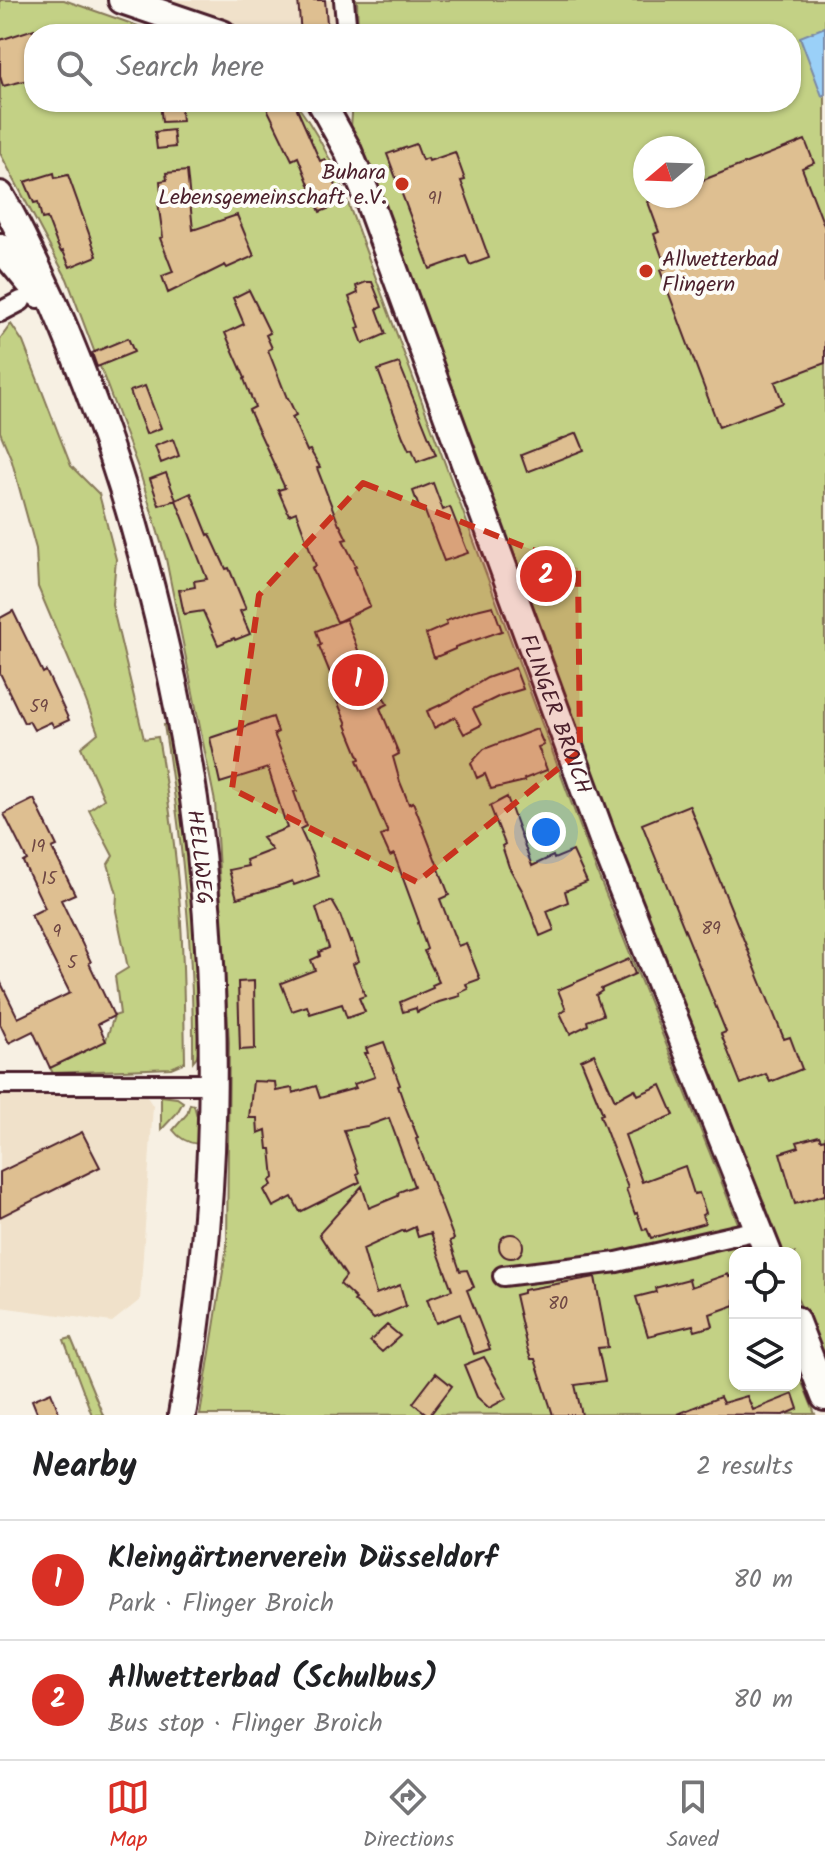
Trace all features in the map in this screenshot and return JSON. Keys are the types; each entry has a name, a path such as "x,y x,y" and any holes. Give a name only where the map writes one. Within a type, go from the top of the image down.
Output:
{"street":[{"path":"122,0 193,24"},
{"path":"344,0 346,24"},
{"name":"FLINGER BROICH","path":"328,112 367,196 605,845 763,1242 503,1276"},
{"name":"HELLWEG","path":"0,195 28,246 60,318 117,469 171,671 184,737 209,950 212,1084 207,1229 182,1415"},
{"name":"HELLWEG","path":"0,247 60,318"},
{"path":"0,312 21,301"},
{"path":"0,1084 212,1084"},
{"path":"801,1335 825,1397"}],"highlighted area":[{"path":"363,483 578,568 580,751 417,882 232,789 259,595"}],"shaded area":[{"path":"159,0 333,0 334,24 228,24"},
{"path":"140,1086 153,1106 140,1300 112,1322 0,1307 0,1087"}],"green space":[{"path":"0,0 64,0 132,24 24,24 24,112 302,112 308,120 339,179 599,877 748,1247 729,1247 729,1391 801,1391 801,1380 815,1414 200,1415 227,1246 229,1042 215,802 166,559 140,473 67,279 0,153"},
{"path":"357,0 825,0 825,1367 801,1307 801,1247 777,1247 614,839 494,507 351,127 352,112 801,112 801,24 358,24"},
{"path":"11,324 23,342 71,466 99,494 116,559 112,605 144,739 158,737 175,855 183,958 185,1062 171,1068 53,1073 50,1068 106,1040 114,1016 120,1014 115,976 128,968 116,911 117,894 108,864 113,856 89,810 104,799 81,747 98,733 38,587 36,549 11,458 0,432 0,339"},
{"path":"164,725 169,725 175,765 193,924 200,1044 193,1061 186,893"},
{"path":"161,1096 183,1102 161,1130"},
{"path":"190,1104 194,1105 199,1124 198,1144 184,1140 173,1130 187,1114"},
{"path":"71,1338 103,1415 92,1415 64,1340"}],"water":[{"path":"825,27 825,94 822,96 801,40 801,37"}],"building":[{"path":"298,0 325,0 327,24 300,24"},
{"path":"24,32 24,81 3,86 0,40"},
{"path":"161,112 181,112 182,121 162,122"},
{"path":"269,112 298,112 320,161 325,159 343,203 320,212 298,157 292,160"},
{"path":"173,130 175,147 157,149 155,132"},
{"path":"805,140 814,163 802,168 825,228 825,363 775,382 783,403 719,427 660,270 666,268 654,234 659,232 650,208 705,208 705,179"},
{"path":"416,144 422,160 428,158 429,161 455,152 465,180 461,181 489,258 470,265 466,256 430,269 387,154"},
{"path":"187,171 193,230 237,215 254,256 227,268 225,265 168,293 162,276 173,272 160,238 163,237 158,202 162,202 160,181 167,180 166,173"},
{"path":"54,173 55,178 68,175 97,256 70,267 47,218 42,219 38,202 34,203 25,182"},
{"path":"372,282 382,307 377,309 386,334 363,344 349,297 358,293 356,286"},
{"path":"249,290 270,333 266,335 272,348 268,350 296,415 292,417 307,451 310,450 320,467 317,468 347,539 343,540 370,606 337,622 312,568 316,566 296,512 289,515 278,490 285,488 249,410 255,407 225,333 244,324 233,298"},
{"path":"128,338 134,352 97,367 92,353"},
{"path":"399,363 436,455 417,462 403,437 378,370"},
{"path":"145,386 161,428 146,434 130,391"},
{"path":"577,433 584,450 527,472 521,455"},
{"path":"173,439 179,456 161,463 155,446"},
{"path":"166,473 176,500 159,505 150,479"},
{"path":"433,483 443,510 450,507 468,553 444,561 424,509 420,510 413,491"},
{"path":"191,493 208,535 226,569 229,568 246,609 240,611 250,634 218,645 203,611 184,614 179,590 195,587 194,581 207,579 176,500"},
{"path":"493,606 502,631 455,647 434,658 426,634 447,625 446,621"},
{"path":"13,611 69,720 54,727 51,722 34,730 29,721 24,723 0,673 0,618"},
{"path":"346,619 363,663 366,662 375,685 388,704 380,708 399,754 393,757 400,782 409,804 413,802 449,895 440,899 458,946 466,943 480,979 466,984 468,989 459,993 460,996 417,1012 416,1008 403,1012 400,1002 433,988 432,985 439,982 424,951 427,949 419,922 394,854 390,856 381,836 388,833 357,760 360,759 337,701 332,685 335,685 316,631"},
{"path":"515,668 523,689 473,709 481,725 464,734 455,717 434,728 427,711 487,678"},
{"path":"273,717 278,732 274,734 297,791 294,792 306,826 300,829 319,876 237,898 229,870 248,866 246,860 272,850 262,838 287,828 268,768 220,783 210,738"},
{"path":"537,729 544,745 538,747 547,770 525,781 491,789 485,774 477,778 471,763 484,749"},
{"path":"507,797 532,866 573,851 587,882 565,891 568,902 547,911 554,930 540,936 523,892 509,867 502,846 505,844 490,806"},
{"path":"34,799 57,846 52,848 75,894 61,900 114,1016 98,1024 106,1041 50,1068 33,1031 9,1043 0,1024 0,981 18,1018 70,993 31,915 45,908 23,862 27,860 4,814"},
{"path":"689,805 784,1039 790,1037 802,1069 770,1082 766,1074 741,1084 721,1034 726,1032 642,824"},
{"path":"332,901 359,961 353,964 365,996 359,998 365,1012 347,1018 342,1004 310,1014 307,1006 292,1011 281,983 315,970 311,960 329,948 316,908"},
{"path":"629,959 635,974 601,989 596,995 603,1015 587,1021 588,1025 570,1034 560,1013 566,1010 558,990"},
{"path":"254,981 255,1049 240,1050 238,982"},
{"path":"384,1042 454,1239 450,1241 460,1271 467,1270 474,1287 467,1290 490,1349 474,1354 460,1314 436,1323 427,1299 452,1290 431,1233 418,1237 415,1227 363,1249 376,1294 400,1285 406,1306 374,1319 340,1284 346,1276 319,1234 362,1186 369,1208 414,1186 389,1118 344,1130 360,1182 300,1212 292,1197 273,1207 264,1190 272,1185 270,1181 274,1178 266,1130 258,1133 257,1118 249,1118 253,1081 275,1082 276,1091 292,1088 293,1093 316,1086 320,1098 356,1088 354,1084 375,1077 365,1053 368,1053 366,1048"},
{"path":"594,1054 615,1100 635,1089 638,1095 661,1085 674,1115 625,1135 642,1182 685,1166 694,1194 699,1193 706,1213 702,1215 705,1223 651,1238 647,1229 643,1230 581,1060"},
{"path":"82,1132 100,1167 0,1217 0,1172"},
{"path":"819,1136 821,1140 825,1139 825,1195 795,1204 780,1153 799,1147 797,1142"},
{"path":"511,1234 519,1238 523,1246 519,1254 511,1258 503,1254 499,1246 503,1238"},
{"path":"728,1274 729,1307 710,1314 713,1326 695,1331 693,1325 648,1336 636,1297 656,1292 655,1288 689,1279 691,1287"},
{"path":"595,1277 608,1347 598,1348 605,1381 575,1385 582,1415 553,1415 535,1359 531,1359 527,1348 515,1295 523,1293 523,1290"},
{"path":"387,1325 400,1336 382,1352 370,1341"},
{"path":"484,1357 507,1398 489,1408 477,1397 464,1365"},
{"path":"436,1373 452,1386 428,1415 413,1403"},
{"path":"51,1392 60,1415 38,1415 32,1400"},
{"path":"793,1394 798,1409 784,1415 677,1414 720,1397 723,1403 747,1396 753,1410"}],"place":[{"name":"Buhara Lebensgemeinschaft e.V.","path":"402,184"},
{"name":"Allwetterbad Flingern","path":"646,271"},
{"name":"Allwetterbad (Schulbus)","path":"546,576"},
{"name":"Kleingärtnerverein Düsseldorf","path":"358,680"}]}
